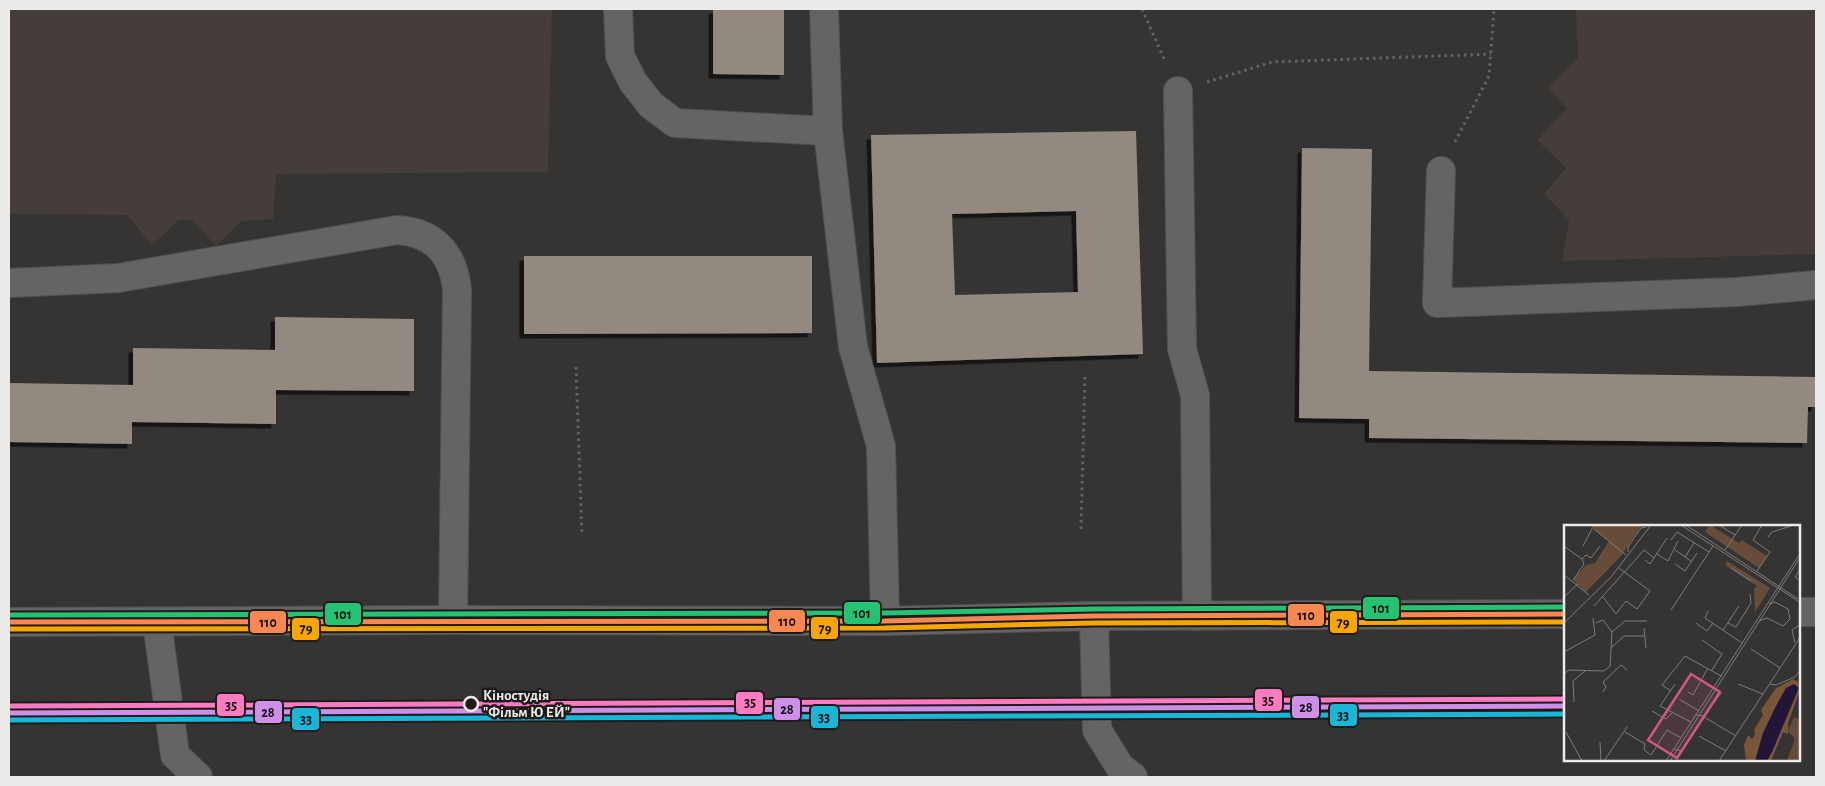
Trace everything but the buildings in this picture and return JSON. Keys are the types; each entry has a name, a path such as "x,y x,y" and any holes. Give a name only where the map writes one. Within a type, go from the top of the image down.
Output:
{"street":[{"path":"618,9 620,56 633,82 651,105 675,122 828,131"},
{"path":"824,9 828,131 853,347 881,446 885,621"},
{"path":"1178,91 1182,349 1195,395 1197,616"},
{"path":"1440,172 1437,303 1737,292 1816,285"},
{"path":"9,283 118,278 398,230 416,231 429,237 448,258 456,280 457,291 452,620"},
{"path":"1800,612 1816,612"},
{"path":"9,622 885,621 1094,616 1564,614"},
{"path":"1094,616 1097,730 1120,767 1133,777"},
{"path":"157,622 175,755 198,777"}],"path":[{"path":"1142,9 1178,91 1272,62 1491,54"},
{"path":"1440,172 1489,76 1494,9"},
{"path":"576,367 582,536"},
{"path":"1081,529 1085,376"}],"shaded area":[{"path":"9,9 552,9 548,172 276,174 273,219 241,221 216,246 192,220 179,220 152,245 127,215 9,214"},
{"path":"1576,9 1816,9 1816,254 1562,261 1569,220 1544,194 1566,168 1537,140 1567,109 1548,88 1578,58"}],"transit line":[{"name":"101","path":"9,615 885,613 1094,609 1564,607"},
{"name":"110","path":"9,622 885,621 1094,616 1564,614"},
{"name":"79","path":"9,629 885,628 1094,623 1564,622"},
{"name":"35","path":"9,706 1564,699"},
{"name":"28","path":"9,713 1564,706"},
{"name":"33","path":"9,720 1564,714"}],"place":[{"name":"Кіностудія \"Фільм Ю ЕЙ\"","path":"471,704"}]}
